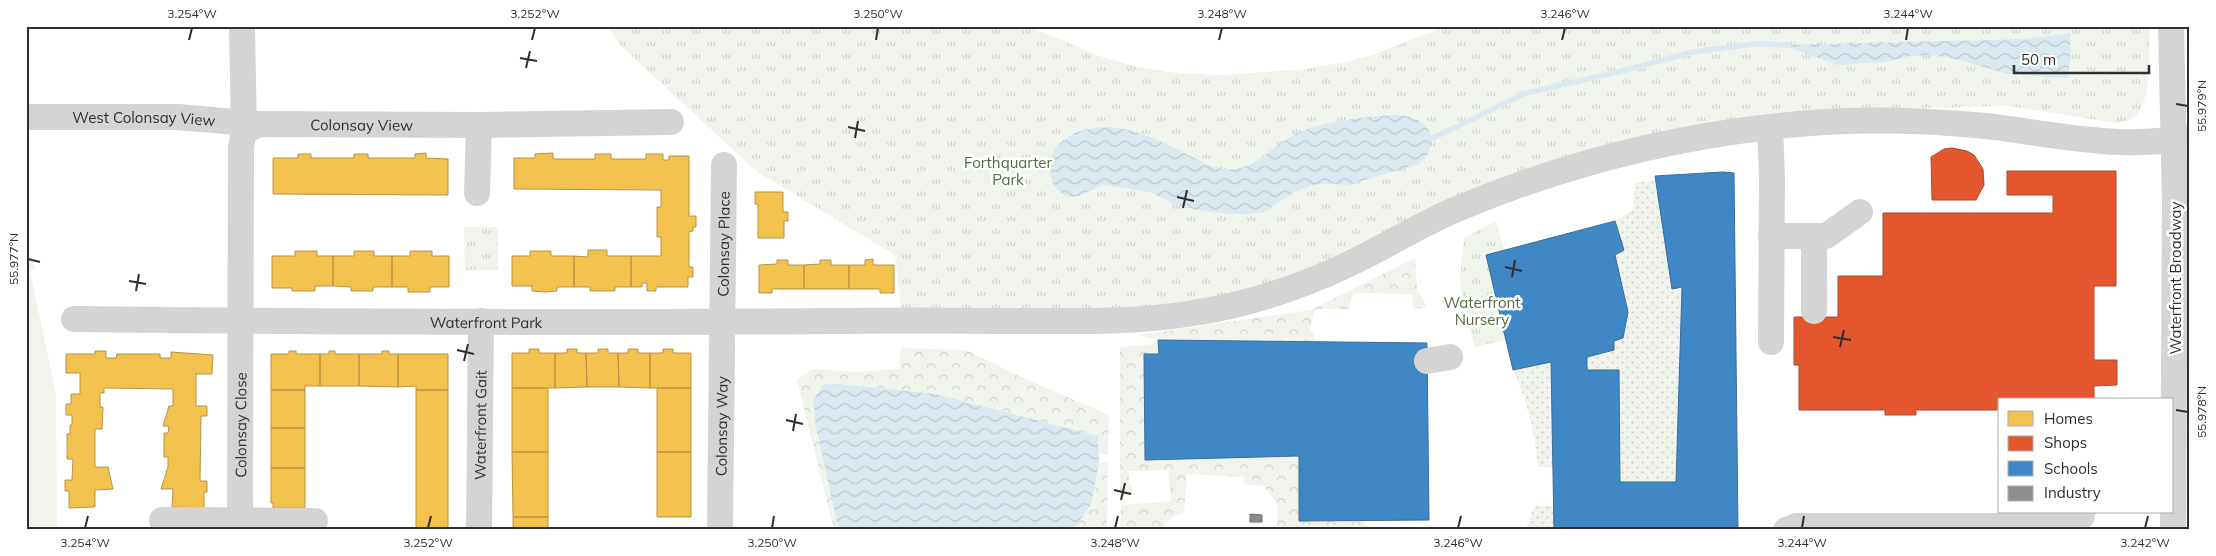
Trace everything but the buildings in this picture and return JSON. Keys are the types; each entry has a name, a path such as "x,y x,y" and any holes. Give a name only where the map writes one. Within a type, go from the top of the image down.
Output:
{"street":[{"path":"240,321 241,147 249,126 242,26"},
{"name":"Waterfront Broadway","path":"2171,26 2181,139 2175,203 2173,398"},
{"name":"West Colonsay View","path":"26,117 178,118 249,126"},
{"name":"Colonsay View","path":"249,126 670,122"},
{"name":"Waterfront Park","path":"74,320 722,322 1113,320 1185,315 1233,305 1315,279 1355,261 1452,211 1543,178 1637,150 1674,142 1770,127 1831,122 1946,123 2099,141 2181,139"},
{"path":"477,193 479,125"},
{"path":"1770,127 1772,178 1771,342"},
{"name":"Colonsay Place","path":"722,322 724,165"},
{"path":"1771,236 1826,236 1860,212"},
{"path":"1814,236 1814,310"},
{"name":"Colonsay Close","path":"240,321 240,525"},
{"name":"Waterfront Gait","path":"479,530 481,321"},
{"name":"Colonsay Way","path":"716,526 722,322"},
{"path":"1786,530 1797,526 2072,526 2082,514"},
{"name":"Waterfront Broadway","path":"2173,514 2173,530"},
{"path":"162,520 240,525 315,521"}],"green space":[{"name":"Forthquarter Park","path":"608,26 1028,26 1099,56 1137,67 1177,73 1219,75 1307,69 1345,62 1372,55 1447,26 2150,26 2149,71 2146,95 2138,113 2134,117 2117,123 2008,106 1888,109 1744,118 1373,240 1285,278 1223,296 1140,308 901,309 895,255 756,171 621,46"},
{"path":"1655,180 1672,289 1682,287 1676,482 1620,482 1619,370 1587,370 1587,357 1614,350 1614,341 1628,312 1615,255 1624,250 1615,221 1633,210 1635,183"},
{"name":"Waterfront Nursery","path":"1496,221 1504,250 1486,255 1506,340 1475,347 1464,309 1460,279 1464,238"},
{"path":"464,227 498,227 498,270 465,270"},
{"path":"26,244 35,268 30,271 56,394 57,530 26,530"},
{"path":"1415,258 1417,289 1428,308 1413,308 1412,294 1353,293 1349,309 1315,309 1310,330 1313,332 1314,342 1158,340 1137,335 1311,310"},
{"path":"1158,344 1159,354 1144,354 1145,460 1299,456 1299,520 1362,520 1371,530 1277,530 1278,506 1264,486 1244,484 1244,477 1187,474 1184,512 1171,518 1162,530 1120,530 1121,505 1171,501 1168,470 1129,471 1129,485 1132,485 1132,495 1120,496 1120,347"},
{"path":"901,348 966,350 1023,378 1109,415 1108,454 1099,453 1097,436 936,394 842,384 813,401 816,428 837,523 841,530 834,530 797,380 812,369 856,372 899,369"},
{"path":"1551,362 1553,467 1538,467 1530,417 1513,370"},
{"path":"1108,461 1107,530 1073,530 1091,505 1099,464"},
{"path":"1534,506 1554,506 1554,530 1526,530"}],"water":[{"path":"2070,33 2071,51 2068,78 2007,74 1956,59 1931,55 1910,56 1886,62 1838,65 1783,45 2024,39"},
{"path":"1401,115 1421,122 1426,126 1431,136 1432,141 1429,152 1419,164 1348,185 1327,183 1313,185 1295,192 1264,212 1227,214 1196,210 1172,203 1150,192 1103,185 1079,196 1068,197 1054,185 1049,169 1053,153 1065,139 1080,131 1092,128 1109,127 1135,132 1160,141 1208,165 1224,169 1237,169 1260,159 1293,135 1307,129 1353,119"},
{"path":"824,384 842,384 936,394 1098,436 1099,464 1091,505 1073,530 841,530 837,523 816,428 813,400"}],"waterway":[{"path":"1431,139 1526,93 1618,72 1693,52 1755,44 1789,45"}]}
